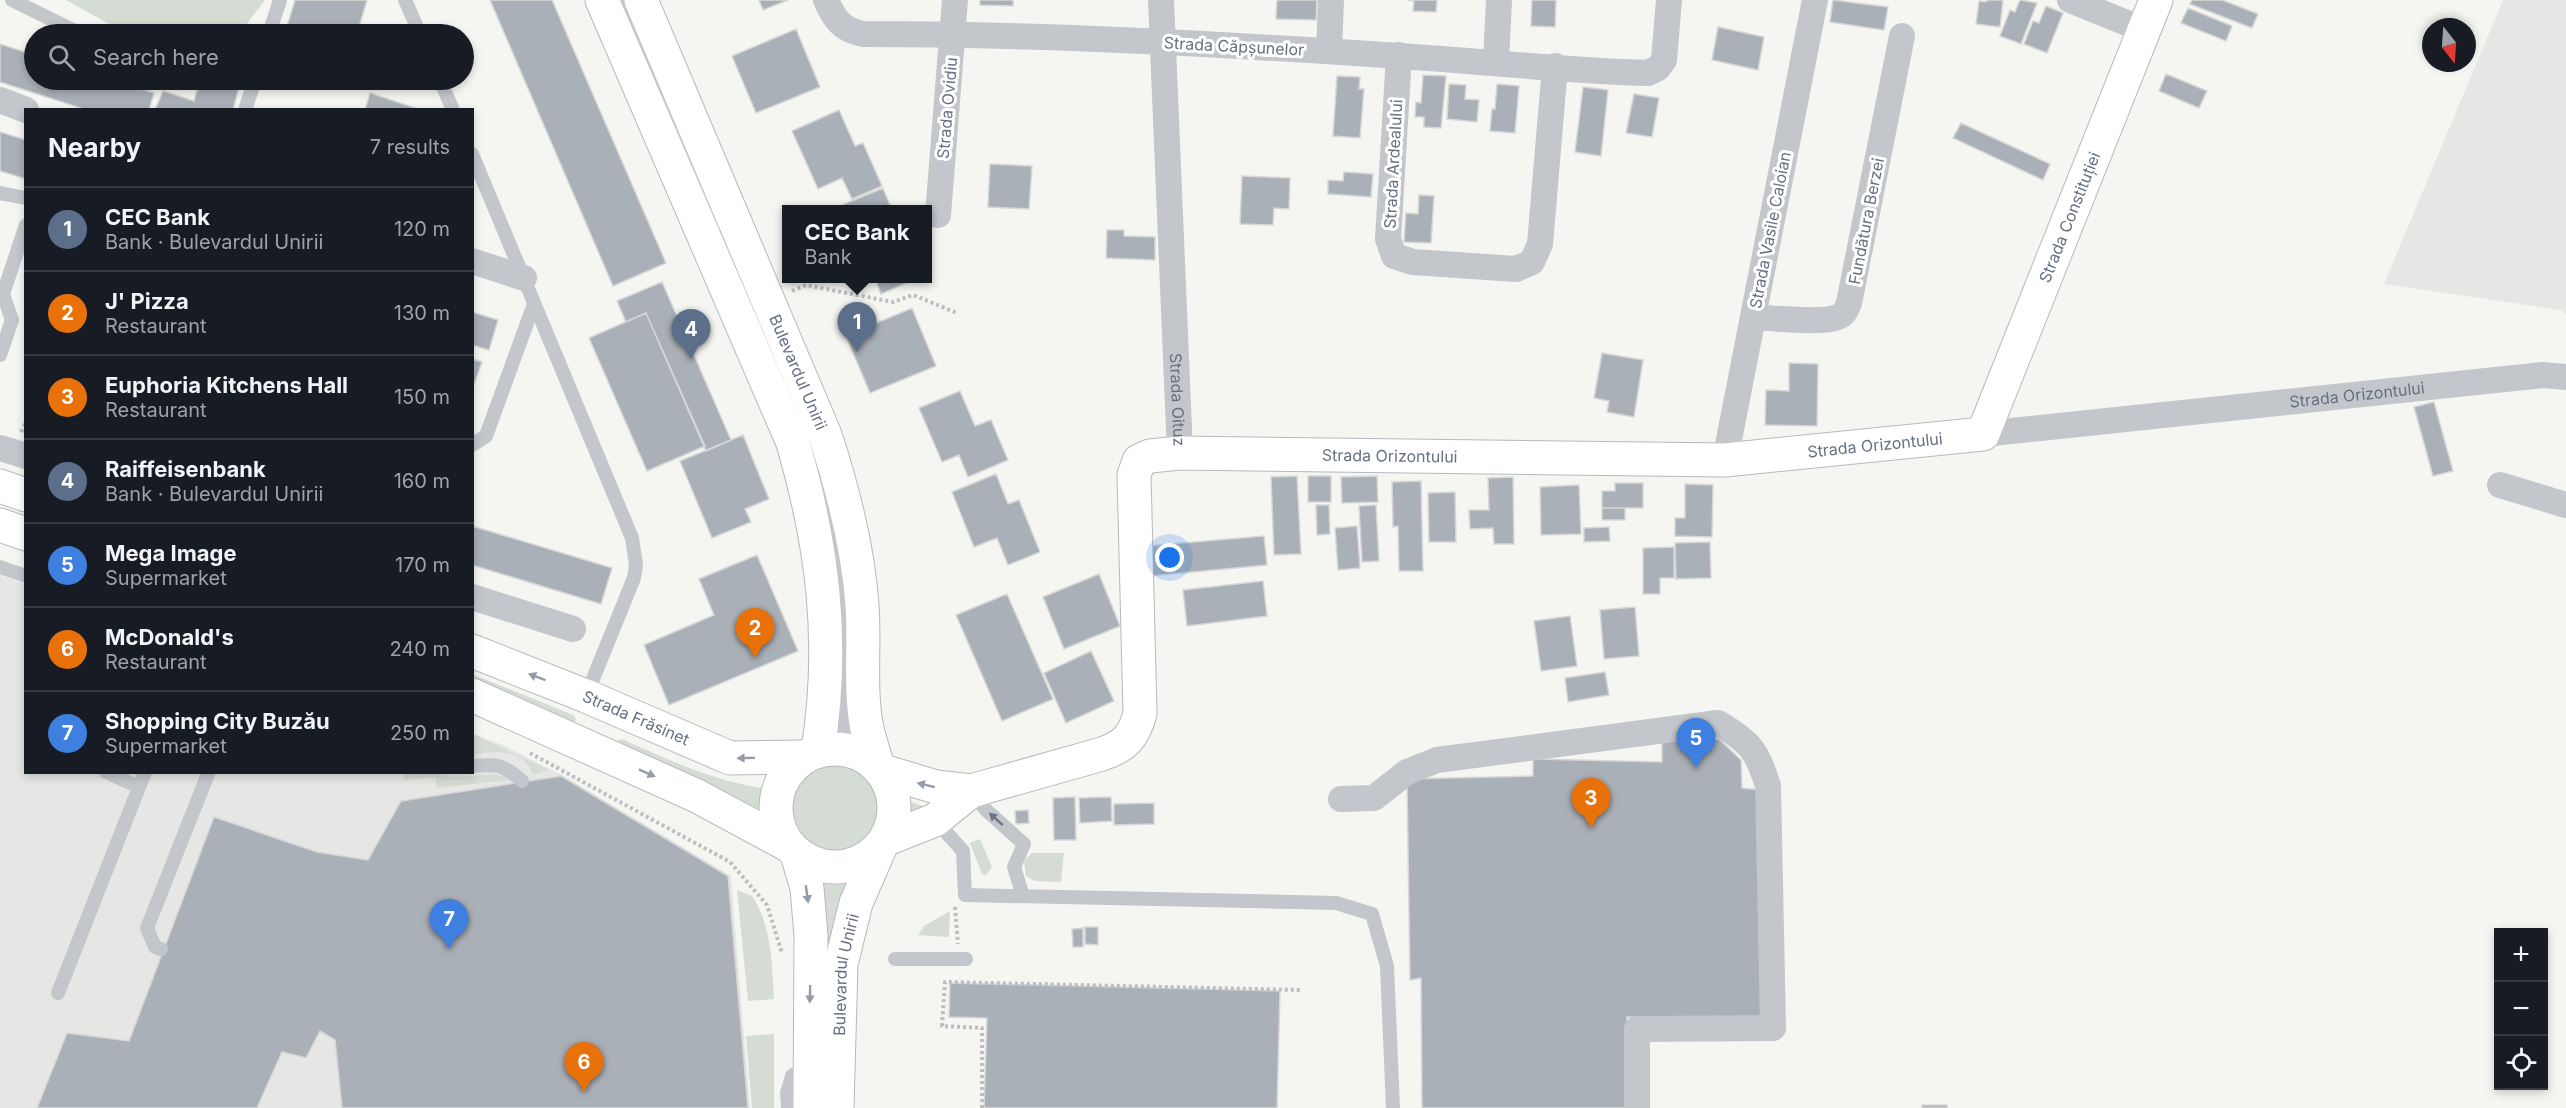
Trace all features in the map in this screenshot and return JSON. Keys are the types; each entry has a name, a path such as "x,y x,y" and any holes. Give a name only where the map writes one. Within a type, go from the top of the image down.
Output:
{"main road":[{"name":"Bulevardul Unirii","path":"602,0 793,443 802,473 821,560 826,608 826,683 811,754"},
{"name":"Bulevardul Unirii","path":"641,0 825,435 839,476 856,555 862,604 867,728 880,768"},
{"name":"Strada Constituției","path":"1983,434 2156,0"},
{"name":"Strada Orizontului","path":"1180,453 1725,460 1983,434"},
{"name":"Strada Oituz","path":"880,768 936,788 971,791 1102,754 1130,740 1136,729 1140,712 1134,475 1138,461 1150,456 1180,453"},
{"path":"0,486 24,494"},
{"path":"0,525 24,533"},
{"name":"Strada Frăsinet","path":"474,652 586,696 730,758 811,754"},
{"path":"474,696 697,796 817,865 839,867 861,862 883,844 895,816 893,792 880,768 850,750 834,748 811,754 791,767 782,780 775,812 779,828 793,850"},
{"name":"Strada Oituz","path":"883,844 935,820 971,791"},
{"name":"Bulevardul Unirii","path":"837,1108 841,964 856,903 883,844"},
{"name":"Bulevardul Unirii","path":"793,850 807,888 811,936 810,1108"}],"street":[{"name":"Strada Căpșunelor","path":"826,0 835,19 851,32 953,34 1329,51 1648,73 1658,68 1664,60 1669,0"},
{"name":"Strada Ovidiu","path":"938,215 955,0"},
{"name":"Strada Oituz","path":"1161,0 1180,453"},
{"path":"1329,51 1331,0"},
{"path":"1496,62 1499,0"},
{"name":"Strada Vasile Caloian","path":"1725,460 1815,0"},
{"path":"2070,0 2144,30"},
{"name":"Fundătura Berzei","path":"1753,317 1824,319 1836,318 1845,313 1849,303 1902,36"},
{"name":"Strada Ardealului","path":"1399,56 1388,239 1394,256 1413,262 1516,269 1532,262 1540,244 1555,66"},
{"path":"0,100 24,109"},
{"path":"474,262 524,278"},
{"name":"Strada Orizontului","path":"1983,434 2543,375 2566,377"},
{"path":"0,448 24,455"},
{"path":"2500,485 2566,505"},
{"path":"474,598 573,629"},
{"path":"1341,799 1374,798 1407,772 1437,760 1718,723 1744,739 1761,763 1768,786 1773,1028 1637,1029 1637,1108"}],"lane":[{"path":"12,0 61,24"},
{"path":"272,24 280,0"},
{"path":"405,0 416,24"},
{"path":"622,0 722,232"},
{"path":"246,108 252,90"},
{"path":"444,90 452,108"},
{"path":"474,159 632,538 636,564 634,578 586,696"},
{"path":"0,193 24,198"},
{"path":"0,355 12,320 3,294 24,231"},
{"path":"474,444 486,436 534,304"},
{"path":"820,470 832,521 845,610 846,729 880,768"},
{"path":"0,567 24,575"},
{"path":"811,754 846,729"},
{"path":"474,766 496,764 505,767 522,781"},
{"path":"110,774 139,787"},
{"path":"58,993 144,774"},
{"path":"161,949 155,947 147,928 208,774"},
{"path":"971,791 986,810 1024,844 1014,867 1023,896"},
{"path":"935,820 963,851 965,895 1336,903 1372,914 1387,966 1393,1108"},
{"path":"895,959 963,959"},
{"path":"788,1108 787,1093 792,1076 811,1064"}],"path":[{"path":"768,300 806,285 893,302 913,294 957,313"},
{"path":"522,749 730,862 767,905 774,922 783,964"},
{"path":"954,901 963,959"},
{"path":"982,1108 982,1028 942,1026 945,982 1300,990"}],"shaded area":[{"path":"66,0 265,0 247,24 109,24"},
{"path":"2503,0 2566,0 2566,314 2561,310 2384,284 2473,72 2476,72 2476,64"},
{"path":"0,575 24,584 24,774 474,774 474,734 503,745 562,775 731,876 750,1108 0,1108"},
{"path":"474,675 573,715 576,719 573,726 474,688"},
{"path":"474,734 549,770 533,775 529,766 516,756 491,752 474,755"},
{"path":"622,739 710,775 767,789 761,803 761,818 614,747 617,741"},
{"path":"834,765 858,772 870,784 877,808 870,832 858,844 834,851 810,844 798,832 791,808 798,784 810,772"},
{"path":"405,774 439,774 455,777 493,775 509,780 437,788 435,777 403,780"},
{"path":"905,800 932,809 903,818"},
{"path":"980,839 992,867 986,875 982,874 970,843"},
{"path":"1032,853 1064,853 1061,882 1035,881 1026,876 1024,861"},
{"path":"817,879 830,882 853,879 829,989"},
{"path":"737,890 752,896 764,920 770,946 774,999 748,1001"},
{"path":"950,911 949,937 918,935 924,926"},
{"path":"774,1034 774,1108 752,1108 746,1036"}],"building":[{"path":"295,0 367,0 360,24 288,24"},
{"path":"490,0 552,0 666,263 613,286"},
{"path":"759,0 788,0 763,10"},
{"path":"980,0 1013,0 1013,6 980,5"},
{"path":"1277,0 1317,0 1316,20 1276,19"},
{"path":"1408,0 1437,0 1436,12 1413,11 1414,1"},
{"path":"1532,0 1556,0 1555,27 1531,26"},
{"path":"1833,0 1888,7 1884,30 1830,22"},
{"path":"1987,0 2003,0 2000,27 1976,24 1979,1 1987,2"},
{"path":"2020,0 2037,3 2021,44 2000,36 2010,10 2015,12"},
{"path":"2192,0 2222,0 2258,14 2252,28 2190,4"},
{"path":"2046,6 2063,13 2047,53 2024,44 2033,21 2039,23"},
{"path":"2188,8 2232,26 2226,41 2181,23"},
{"path":"1718,27 1764,37 1758,70 1712,60"},
{"path":"796,29 820,87 756,113 732,56"},
{"path":"0,44 24,52 24,90 0,82"},
{"path":"2166,74 2207,91 2199,108 2159,91"},
{"path":"1423,75 1446,76 1441,128 1424,127 1424,117 1415,117 1416,102 1421,103"},
{"path":"1337,76 1360,77 1359,89 1364,89 1360,138 1333,136"},
{"path":"1449,84 1466,85 1465,99 1479,100 1477,122 1447,119"},
{"path":"1497,84 1519,86 1515,133 1490,131"},
{"path":"1583,87 1608,90 1601,156 1575,152"},
{"path":"25,90 144,90 154,93 150,108 81,108"},
{"path":"197,90 238,90 234,108 156,108 163,91 194,101"},
{"path":"370,93 415,108 366,108"},
{"path":"1634,94 1659,98 1652,137 1626,133"},
{"path":"839,110 855,146 863,143 882,186 852,199 842,178 818,189 792,131"},
{"path":"1961,123 2050,164 2043,180 1953,138"},
{"path":"0,132 24,139 24,178 0,171"},
{"path":"990,164 1032,166 1029,209 988,207"},
{"path":"1344,172 1373,174 1371,197 1328,194 1328,180 1343,181"},
{"path":"1242,176 1290,178 1289,209 1274,208 1273,225 1240,224"},
{"path":"883,188 890,205 842,205"},
{"path":"1419,195 1434,196 1431,243 1404,242 1406,213 1418,214"},
{"path":"1107,230 1124,230 1124,236 1155,237 1155,260 1106,258"},
{"path":"662,282 731,440 706,451 646,313 626,322 617,301"},
{"path":"877,283 906,283 881,294"},
{"path":"912,308 936,366 870,393 846,336"},
{"path":"474,313 498,320 489,350 474,346"},
{"path":"646,313 705,446 647,471 589,338"},
{"path":"1602,353 1643,360 1634,417 1607,412 1609,401 1594,398"},
{"path":"474,360 482,362 474,384"},
{"path":"1789,363 1818,364 1817,426 1765,425 1766,390 1789,391"},
{"path":"960,391 975,426 991,420 1008,460 968,477 959,455 942,462 919,408"},
{"path":"2434,402 2453,471 2433,476 2414,407"},
{"path":"743,435 769,499 745,509 751,522 712,538 680,461"},
{"path":"996,474 1008,504 1019,500 1040,552 1008,565 997,538 974,547 952,492"},
{"path":"1297,476 1301,554 1274,555 1271,477"},
{"path":"1308,476 1331,476 1331,502 1308,502"},
{"path":"1377,476 1378,502 1342,503 1341,477"},
{"path":"1513,477 1514,544 1494,544 1493,528 1470,529 1469,510 1489,510 1488,478"},
{"path":"1421,481 1423,571 1399,571 1398,526 1393,527 1392,482"},
{"path":"1615,483 1643,483 1643,508 1602,508 1602,491 1615,491"},
{"path":"1685,484 1713,485 1712,537 1675,536 1675,518 1685,518"},
{"path":"1579,485 1581,534 1541,535 1540,487"},
{"path":"1455,492 1456,542 1429,542 1428,493"},
{"path":"1316,505 1329,505 1330,534 1317,535"},
{"path":"1376,505 1379,561 1362,562 1359,506"},
{"path":"1602,508 1625,508 1625,520 1602,520"},
{"path":"1357,526 1360,568 1338,570 1335,528"},
{"path":"474,527 612,568 601,604 474,566"},
{"path":"1609,527 1610,541 1584,542 1584,528"},
{"path":"1264,536 1267,565 1150,576 1147,546"},
{"path":"1710,542 1711,578 1676,579 1675,543"},
{"path":"1674,547 1674,578 1660,578 1660,594 1643,594 1643,548"},
{"path":"757,555 798,651 669,705 644,645 714,615 699,579"},
{"path":"1099,574 1120,626 1064,649 1043,597"},
{"path":"1263,581 1267,616 1187,626 1183,590"},
{"path":"1007,594 1053,699 1002,721 956,615"},
{"path":"1635,607 1639,656 1604,659 1600,610"},
{"path":"1570,616 1577,666 1541,671 1534,621"},
{"path":"1091,651 1114,701 1066,723 1044,673"},
{"path":"1605,672 1609,695 1568,702 1565,678"},
{"path":"1719,739 1741,760 1742,788 1760,790 1768,1018 1627,1017 1628,1108 1422,1108 1421,978 1410,980 1407,779 1533,776 1533,759 1662,762 1662,740"},
{"path":"561,776 728,876 748,1108 342,1108 335,1040 320,1031 306,1058 282,1052 257,1108 37,1108 67,1033 129,1041 214,817 317,852 368,860 401,801"},
{"path":"1075,797 1076,840 1054,840 1053,798"},
{"path":"1111,797 1112,821 1080,823 1079,798"},
{"path":"1154,803 1154,824 1114,825 1114,804"},
{"path":"1028,810 1029,823 1016,824 1015,811"},
{"path":"1085,927 1098,927 1098,945 1085,944"},
{"path":"1083,928 1083,947 1073,947 1072,929"},
{"path":"950,983 1280,991 1277,1108 984,1108 987,1018 949,1017"},
{"path":"1922,1105 1947,1105 1947,1108 1922,1108"}],"place":[{"name":"CEC Bank","path":"857,352"},
{"name":"Raiffeisenbank","path":"691,359"},
{"name":"J' Pizza","path":"755,658"},
{"name":"Mega Image","path":"1696,768"},
{"name":"Euphoria Kitchens Hall","path":"1591,828"},
{"name":"Shopping City Buzău","path":"449,949"},
{"name":"McDonald's","path":"584,1092"}]}
